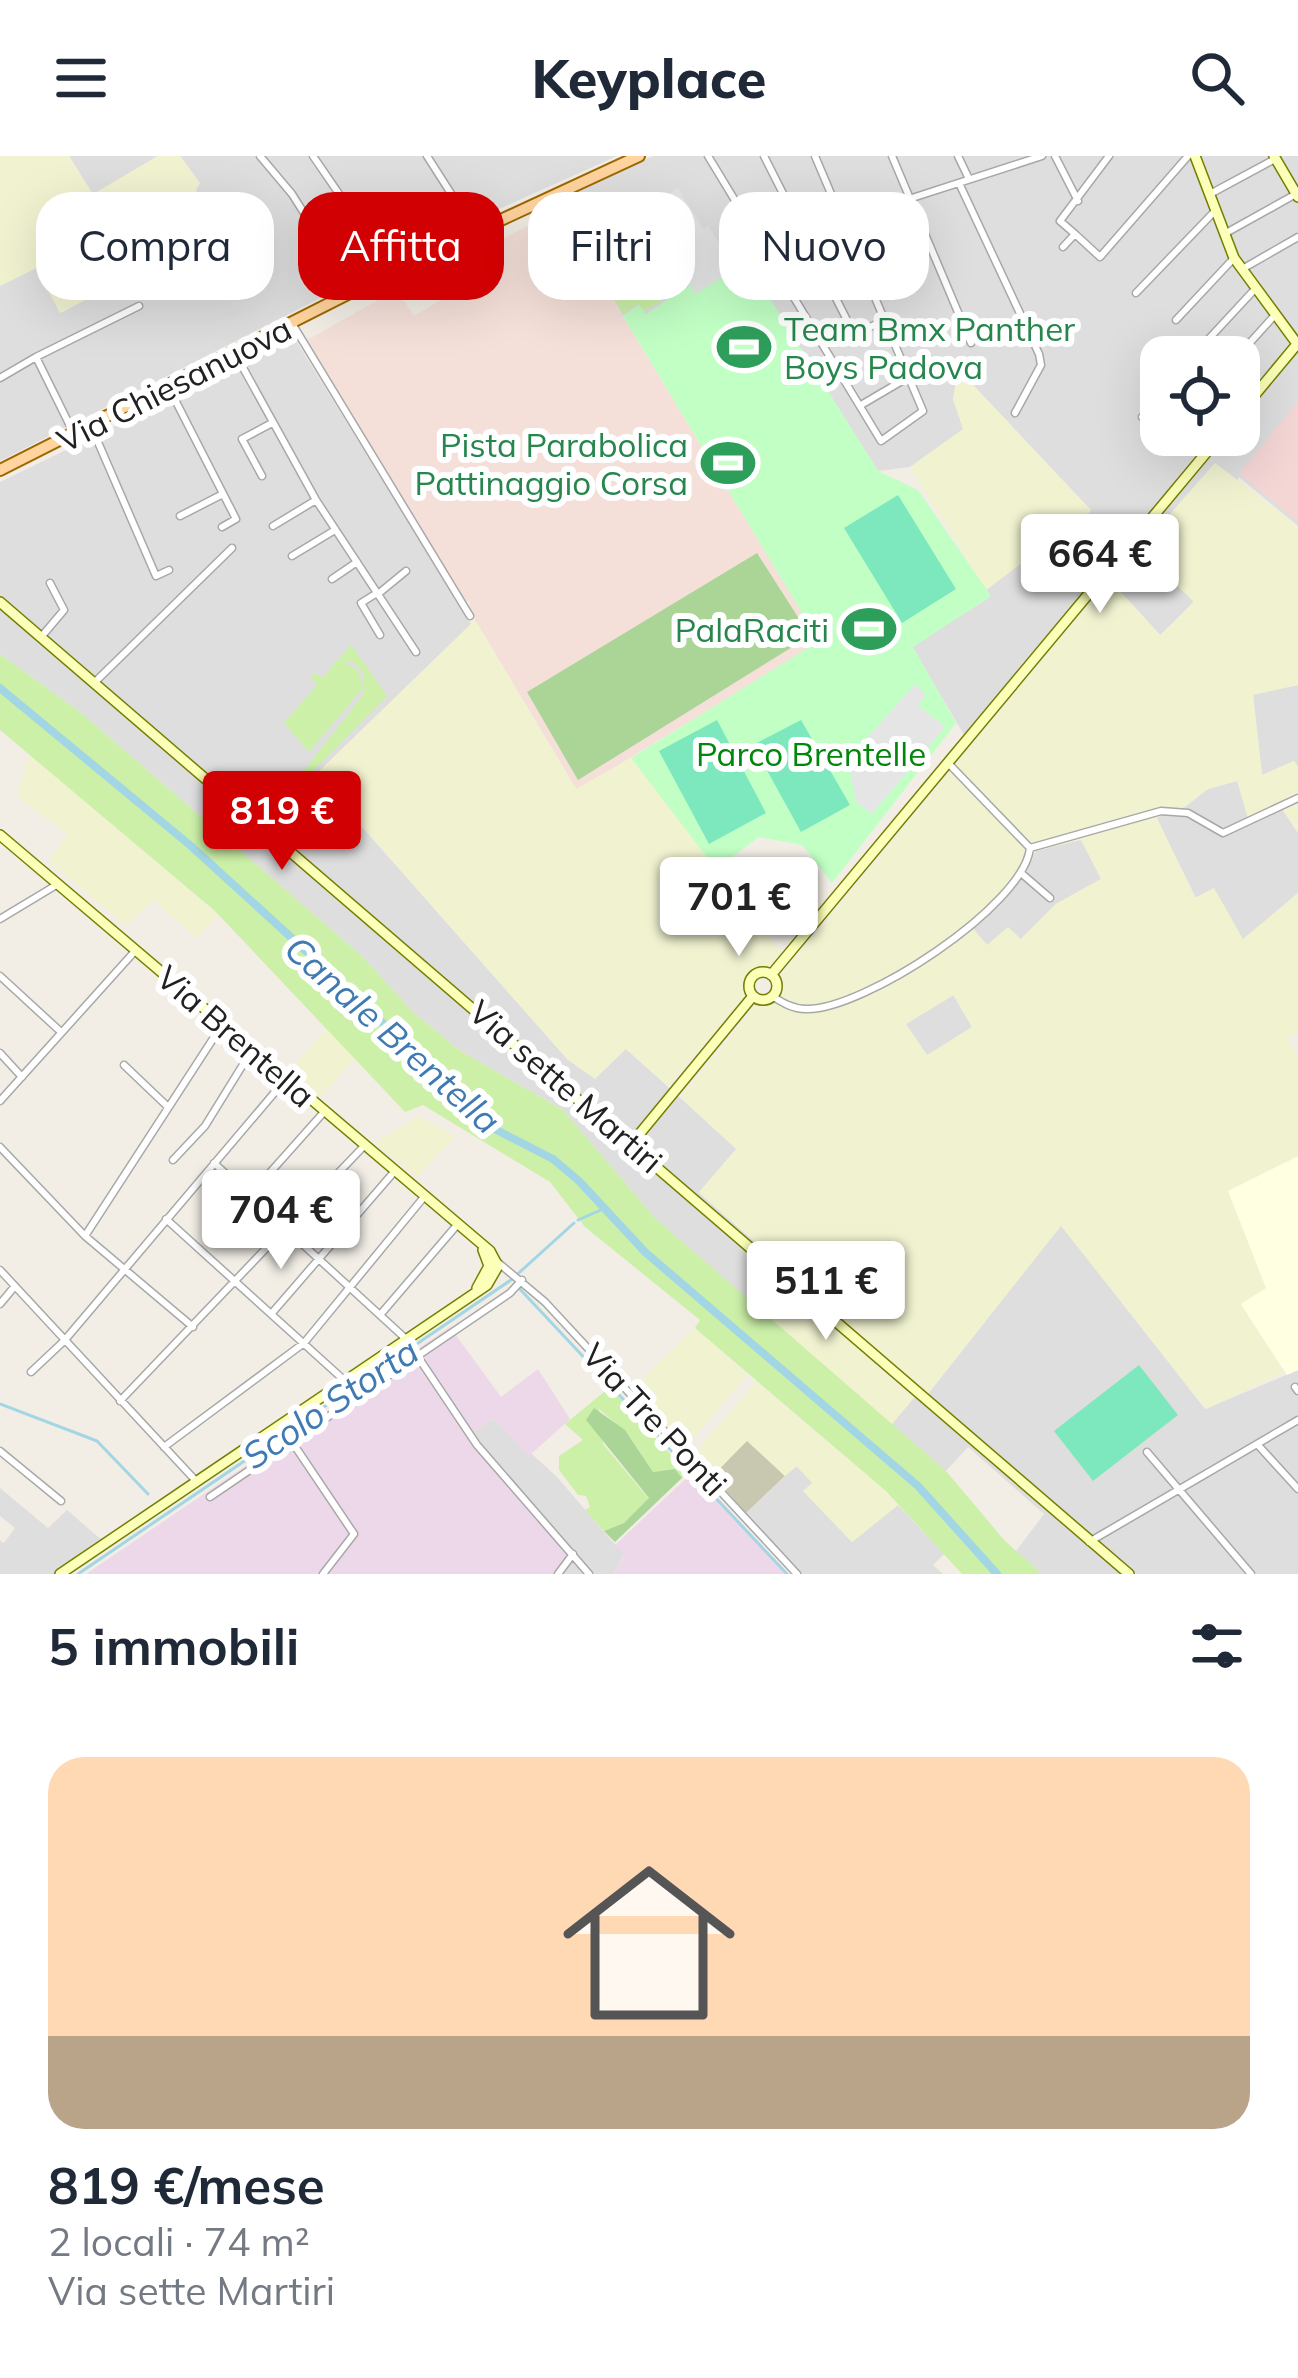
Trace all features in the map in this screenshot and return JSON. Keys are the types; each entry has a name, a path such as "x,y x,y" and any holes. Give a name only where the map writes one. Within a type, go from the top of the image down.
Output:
{"main road":[{"name":"Via Chiesanuova","path":"504,216 616,160 639,156"},
{"path":"1196,157 1221,236 1298,344 1260,389"},
{"path":"1274,157 1297,196"},
{"name":"Via Chiesanuova","path":"0,470 338,300"},
{"path":"632,1143 753,996 752,977 772,975 1204,456"},
{"name":"Via sette Martiri","path":"0,602 1129,1574"},
{"name":"Via Brentella","path":"0,836 492,1258"},
{"path":"753,996 772,996 776,985 772,975"},
{"path":"471,1295 492,1258"},
{"path":"60,1574 487,1285 492,1258"}],"street":[{"path":"260,156 298,204"},
{"path":"313,156 338,192"},
{"path":"427,156 450,192"},
{"path":"708,156 730,192"},
{"path":"764,156 782,192"},
{"path":"815,156 830,192"},
{"path":"892,156 906,192"},
{"path":"958,156 969,179"},
{"path":"929,193 1042,156"},
{"path":"1055,156 1078,201"},
{"path":"1109,156 1060,221 1100,257 1196,157"},
{"path":"1207,196 1274,157"},
{"path":"959,183 1039,354 1041,364 1015,412"},
{"path":"1221,236 1297,196"},
{"path":"1136,293 1213,213"},
{"path":"1064,247 1075,235"},
{"path":"1241,270 1298,237"},
{"path":"929,245 971,343"},
{"path":"1176,320 1234,259"},
{"path":"1211,336 1255,289"},
{"path":"795,300 881,440 923,411 872,300"},
{"path":"837,300 854,334 881,322"},
{"path":"0,378 139,306"},
{"path":"1256,336 1274,315"},
{"path":"293,325 470,616"},
{"path":"236,355 316,500 416,652"},
{"path":"36,357 74,434"},
{"path":"861,405 908,378"},
{"path":"169,388 236,519 222,526"},
{"path":"262,476 242,439 272,423"},
{"path":"91,425 156,577 169,570"},
{"path":"180,516 223,494"},
{"path":"273,526 316,500"},
{"path":"292,556 335,530"},
{"path":"97,682 232,548"},
{"path":"332,579 357,562"},
{"path":"380,634 361,603 406,571"},
{"path":"42,636 64,610 50,583"},
{"path":"948,763 1030,848"},
{"path":"1030,848 1161,811 1188,813 1223,833 1298,798"},
{"path":"772,996 790,1007 812,1010 929,958 958,940 1021,873 1030,848"},
{"path":"1021,873 1050,898"},
{"path":"0,919 58,884"},
{"path":"0,1101 136,950"},
{"path":"0,976 61,1032"},
{"path":"85,1235 118,1191 222,1024"},
{"path":"173,1160 205,1126 252,1050"},
{"path":"0,1054 22,1077"},
{"path":"124,1065 167,1106"},
{"path":"31,1372 64,1341 286,1079"},
{"path":"226,1222 324,1112"},
{"path":"120,1401 364,1146"},
{"path":"0,1147 85,1235 193,1327"},
{"path":"214,1163 407,1340 477,1445 589,1574"},
{"path":"272,1313 394,1172"},
{"path":"164,1447 304,1342 424,1197"},
{"path":"166,1220 344,1380"},
{"path":"380,1315 457,1225"},
{"name":"Via Tre Ponti","path":"492,1258 797,1574"},
{"path":"0,1270 196,1481"},
{"path":"487,1285 516,1278"},
{"path":"210,1497 417,1354 516,1278"},
{"path":"0,1304 15,1286"},
{"path":"1088,1543 1298,1420"},
{"path":"281,1426 354,1534 323,1574"},
{"path":"1257,1444 1298,1489"},
{"path":"0,1451 61,1501"},
{"path":"1147,1452 1251,1574"},
{"path":"558,1574 573,1554"}],"shaded area":[{"path":"0,156 69,156 92,192 36,192 36,268 0,286"},
{"path":"69,156 158,156 98,192 91,192"},
{"path":"158,156 180,156 200,183 197,192 96,192"},
{"path":"180,156 617,156 528,192 504,207 504,192 298,192 298,300 317,300 0,461 0,286 36,268 36,300 54,300 61,313 85,300 274,300 274,192 195,192 200,183"},
{"path":"653,156 1298,156 1298,526 1239,477 1194,601 1161,636 1109,579 1116,569 1077,526 1091,510 959,370 953,399 964,429 910,467 878,471 770,300 929,300 929,192 719,192 719,280 695,294 695,192 572,192"},
{"path":"695,216 719,243 719,279 695,294"},
{"path":"528,226 528,300 613,300 820,642 577,790 469,610 470,602 462,599 307,340 378,300 401,300 414,316 441,300 504,300 504,238"},
{"path":"53,300 84,300 60,313"},
{"path":"613,300 668,300 645,315 638,306 623,316"},
{"path":"295,339 471,624 316,775 568,1060 626,1049 737,1149 699,1193 791,1274 758,1310 655,1218 563,1110 459,1050 413,1012 362,956 80,712 0,654 0,482"},
{"path":"958,369 1091,511 1077,526 1109,561 1090,585 1067,554 1036,576 1023,562 986,590 910,467 963,429 953,399"},
{"path":"1298,402 1298,522 1239,473 1253,456 1260,456 1260,448"},
{"path":"1215,463 1298,526 1298,685 1253,695 1262,775 1294,761 1298,767 1298,833 1280,806 1249,822 1237,781 1208,789 1157,818 1195,898 1214,888 1243,939 1298,893 1298,1031 1287,1039 1298,1056 1298,1156 1228,1191 1266,1288 1241,1304 1284,1372 1206,1409 1061,1226 927,1395 699,1192 736,1149 684,1101 684,1093 1109,579 1160,635 1194,602 1139,549","holes":["1081,840 1101,879 1056,904 1021,939 1008,927 987,945 972,927 1026,873 1036,851","954,995 972,1027 927,1055 906,1024"]},
{"path":"1067,554 1090,585 964,735 912,647 990,597 986,590 1023,562"},
{"path":"475,620 576,789 631,758 782,953 668,1086 626,1049 595,1079 568,1060 316,774"},
{"path":"915,684 926,694 918,705 945,727 872,814 856,802 848,759"},
{"path":"1298,685 1298,767 1294,761 1262,775 1253,694"},
{"path":"30,753 218,915 196,938 154,900 126,926 48,860 68,835 17,796"},
{"path":"1237,781 1280,805 1298,833 1298,893 1243,940 1214,889 1196,898 1156,817 1185,807 1208,789"},
{"path":"1081,839 1101,879 1056,904 1021,939 987,945 971,927 1026,873 1036,851"},
{"path":"953,995 972,1027 927,1056 906,1024"},
{"path":"328,1027 356,1057 319,1098 290,1071"},
{"path":"420,1116 455,1136 417,1178 375,1142"},
{"path":"1298,1156 1298,1370 1287,1375 1240,1304 1228,1190"},
{"path":"1061,1225 1205,1409 1298,1370 1298,1574 1042,1574 1016,1551 1044,1514 968,1447 946,1471 891,1425 920,1390 928,1394"},
{"path":"783,1283 914,1398 891,1425 758,1310"},
{"path":"450,1327 501,1397 538,1369 570,1419 529,1456 494,1419 470,1434 574,1557 561,1574 86,1574"},
{"path":"695,1328 748,1375 686,1446 633,1389"},
{"path":"756,1381 898,1505 852,1542 803,1491 812,1483 797,1466 785,1476 747,1441 712,1476 693,1456"},
{"path":"494,1419 557,1477 624,1555 613,1574 561,1574 470,1434"},
{"path":"747,1440 785,1476 746,1513 713,1476"},
{"path":"796,1466 813,1483 804,1492 852,1542 898,1505 944,1554 933,1565 943,1574 794,1574 741,1518"},
{"path":"692,1473 787,1574 613,1574 624,1556 615,1545"},
{"path":"0,1488 48,1528 67,1510 104,1542 57,1574 0,1574 0,1541 4,1543 15,1528 0,1516"}],"green space":[{"name":"Parco Brentelle","path":"719,279 719,300 771,300 878,471 918,490 991,596 913,647 956,723 832,883 802,845 759,837 716,869 631,758 819,641 623,316 639,305 646,314 667,300 695,300 696,293"},
{"path":"615,300 662,301 644,311 638,304 623,314"},
{"path":"898,495 956,589 902,623 844,528"},
{"path":"757,553 810,636 578,780 527,692"},
{"path":"351,645 387,696 266,818 244,797 250,792 267,807 272,805 257,791 275,797 287,792 363,695 363,688 309,752 284,723 317,685 311,678 315,673 322,678","holes":["341,661 353,662 363,672 363,688 358,670"]},
{"path":"0,654 80,712 362,956 413,1012 459,1050 563,1110 655,1218 946,1471 1005,1541 1042,1574 962,1574 886,1491 695,1328 700,1320 585,1227 550,1182 423,1105 405,1112 215,911 0,730"},
{"path":"717,720 766,813 709,844 659,751"},
{"path":"801,720 850,805 801,832 753,745"},
{"path":"1139,1365 1178,1415 1093,1481 1054,1431"},
{"path":"610,1387 688,1474 682,1478 675,1469 653,1472 628,1434 599,1409 603,1444 649,1499 624,1523 604,1531 585,1510 590,1507 586,1496 578,1495 559,1470 559,1456 583,1440 565,1424"},
{"path":"594,1408 625,1430 653,1472 675,1469 682,1478 615,1542 604,1531 624,1523 649,1498 586,1420"}],"waterway":[{"name":"Canale Brentella","path":"0,688 191,846 374,1013 430,1077 481,1122 553,1159 579,1181 645,1252 918,1486 997,1574"},
{"name":"Scolo Storta","path":"578,1220 603,1209"},
{"name":"Scolo Storta","path":"78,1574 511,1280 574,1223"},
{"path":"517,1286 787,1574"},
{"path":"0,1404 97,1441 148,1494"}],"place":[{"name":"Team Bmx Panther Boys Padova","path":"744,347"},
{"name":"Pista Parabolica Pattinaggio Corsa","path":"728,463"},
{"name":"PalaRaciti","path":"869,629"}]}
